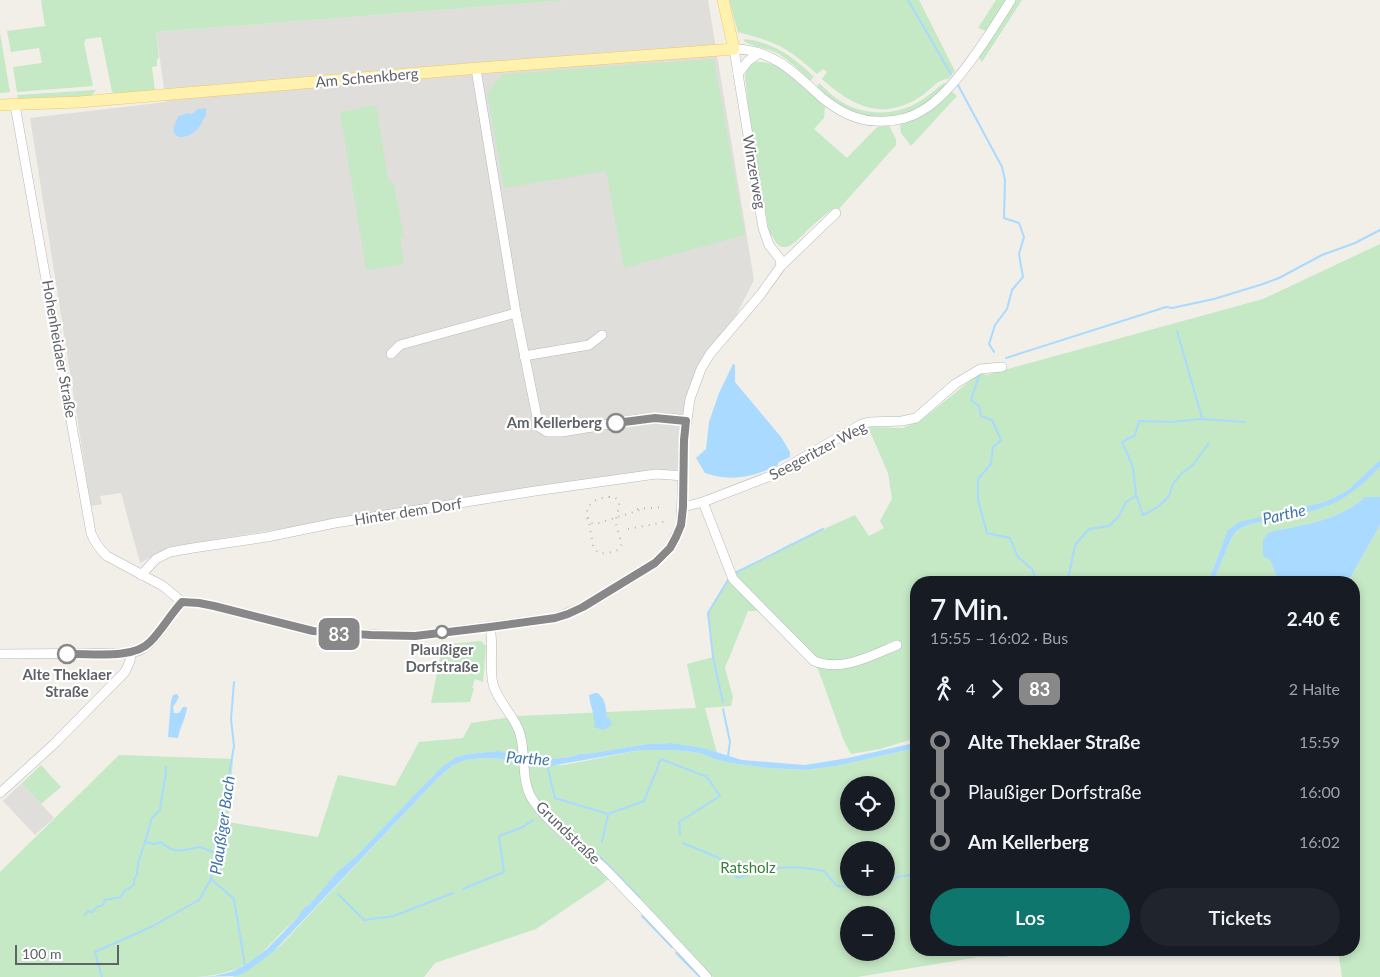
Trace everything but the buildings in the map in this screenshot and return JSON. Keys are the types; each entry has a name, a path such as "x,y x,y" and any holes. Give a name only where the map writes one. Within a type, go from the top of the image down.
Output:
{"main road":[{"path":"723,0 734,49"},
{"name":"Am Schenkberg","path":"0,105 122,98 734,49"}],"street":[{"path":"734,49 759,53 780,62 791,69 835,108 854,117 872,121 894,121 912,116 935,101 956,79 1011,0"},
{"name":"Winzerweg","path":"734,49 763,228 769,245 780,259 781,266"},
{"path":"738,74 748,61 759,53"},
{"path":"476,69 516,313 539,427 548,432 562,432 640,419 663,418 686,421"},
{"name":"Hohenheidaer Straße","path":"16,105 91,533 100,550 138,573"},
{"path":"138,573 168,589 182,602 199,603 313,631 330,633 415,636 555,618 583,607 655,563 670,548 681,525 686,421 701,368 710,354 761,294 781,266 836,213"},
{"path":"391,354 400,345 516,313"},
{"path":"524,356 589,345 602,335"},
{"name":"Seegeritzer Weg","path":"683,507 703,502 774,475 862,424 916,418 956,384 980,369 1002,367"},
{"name":"Hinter dem Dorf","path":"138,573 156,559 170,552 535,491 656,474 684,476"},
{"path":"703,502 733,579 814,661 824,665 850,664 897,645"},
{"path":"0,654 130,653 143,649 150,643 173,611 182,602"},
{"name":"Grundstraße","path":"490,627 493,683 504,707 520,732 529,793 541,810 602,866 707,977"},
{"path":"0,793 54,745 125,672 130,661 130,653"}],"shaded area":[{"path":"569,0 708,0 754,280 729,329 710,354 690,399 684,469 570,481 170,547 140,563 121,493 100,496 102,504 91,506 30,118 166,102 156,32"},
{"path":"22,783 54,818 35,835 3,801"}],"green space":[{"path":"41,0 569,0 156,32 159,58 157,59 157,66 152,67 155,91 117,94 112,92 101,37 86,39 84,43 93,86 17,92 13,67 42,63 39,48 11,52 7,31 45,26"},
{"path":"729,0 919,0 955,71 948,79 938,82 923,95 909,103 895,108 870,108 845,97 834,89 822,79 827,72 823,69 817,74 789,51 762,39 738,32"},
{"path":"996,0 1007,0 986,31 978,28"},
{"path":"1014,0 1022,0 982,62 977,56"},
{"path":"0,33 10,92 0,93"},
{"path":"745,39 774,47 799,63 814,77 810,81 780,55 748,43 744,41"},
{"path":"714,59 745,235 624,268 606,171 504,188 487,93 503,74"},
{"path":"754,62 764,62 784,70 802,84 825,107 824,118 814,129 847,158 877,127 889,126 896,139 896,145 838,210 834,208 798,240 787,247 781,247 776,243 772,235 770,236 768,226 751,128 745,77 748,65"},
{"path":"819,83 847,105 869,112 893,111 905,108 916,104 944,83 947,84 926,103 914,110 901,115 874,118 843,108 817,87"},
{"path":"96,90 91,96 19,100 17,95"},
{"path":"950,90 957,96 911,146 901,133 900,125"},
{"path":"376,105 388,178 394,184 404,238 400,239 404,264 368,270 366,269 340,112"},
{"path":"1380,244 1380,460 1348,490 1325,502 1243,522 1232,527 1229,530 1210,576 910,576 910,740 880,749 851,754 844,741 818,669 762,611 748,611 725,668 733,697 731,706 705,708 717,753 702,748 669,743 647,744 543,760 520,757 498,751 456,757 434,775 355,857 338,871 310,904 261,953 243,966 223,973 196,977 0,977 0,872 119,755 233,759 228,822 318,837 338,775 395,786 419,742 463,738 471,723 519,716 696,708 687,664 713,657 708,613 728,580 735,573 786,546 855,515 869,536 884,528 880,521 892,499 888,473 868,427 903,428 921,420 980,373 986,375 1263,299"},
{"path":"1380,467 1380,497 1365,497 1343,512 1320,521 1269,532 1270,560 1277,576 1216,576 1232,537 1241,528 1247,525 1282,519 1325,506 1362,483"},
{"path":"1380,525 1380,977 1342,977 1339,956 1360,956 1360,576 1351,576"},
{"path":"481,641 486,646 483,682 475,679 470,702 431,703 441,653 439,645"},
{"name":"Ratsholz","path":"910,749 910,956 1010,956 979,957 857,977 713,977 616,873 536,929 435,963 424,977 232,977 248,971 280,946 439,777 453,765 465,760 484,758 503,759 532,765 564,765 641,750 674,750 700,753 730,763 805,770 836,766"},
{"path":"41,765 61,787 41,804 22,783"}],"water":[{"path":"206,108 205,116 192,134 180,137 176,135 174,125 179,116 188,113 192,114 198,109"},
{"path":"733,364 735,365 735,382 781,437 790,452 790,457 779,462 777,466 759,473 732,478 705,473 696,458 706,449 709,422 719,393"},
{"name":"Parthe","path":"1380,460 1380,467 1368,479 1335,503 1316,510 1282,519 1247,525 1241,528 1232,537 1216,576 1210,576 1228,530 1239,522 1325,502 1348,490"},
{"path":"1365,497 1380,497 1380,525 1351,576 1277,576 1270,560 1263,556 1263,540 1269,532 1320,521 1355,505"},
{"path":"598,693 604,701 606,717 610,719 612,725 603,730 594,727 589,695"},
{"path":"177,694 179,697 173,707 174,713 179,713 183,707 187,707 178,738 168,737 171,701 173,695"},
{"path":"671,743 703,748 742,760 805,765 848,758 910,744 910,749 836,766 805,770 730,763 700,753 674,750 641,750 550,766 532,765 503,759 465,760 453,765 439,777 274,951 248,971 237,976 196,977 214,976 231,972 245,965 267,949 304,908 310,904 338,871 355,857 441,768 456,757 498,751 520,757 543,760 647,744"}],"waterway":[{"path":"908,0 951,74"},
{"path":"958,85 1002,167 1005,180 1004,218 1019,223 1024,237 1019,254 1023,277 1012,290 1007,309 995,325 989,344 994,352"},
{"path":"1006,358 1166,307 1172,308 1214,299 1263,284 1279,278 1322,255 1355,243 1380,230"},
{"path":"1177,331 1202,418"},
{"path":"980,373 971,400 979,406 981,416 992,420 1001,440 993,447 991,464 978,479 978,500 987,533 1010,538 1018,557 1032,569 1035,576"},
{"path":"1068,576 1075,545 1089,529 1109,526 1119,516 1126,502 1136,496 1133,467 1122,442 1135,435 1139,421 1172,422 1202,419 1245,422"},
{"path":"1137,497 1143,515 1158,507 1169,496 1173,484 1181,474 1192,466 1209,443"},
{"path":"735,573 823,529"},
{"path":"723,702 713,657 708,613 728,580"},
{"name":"Plaußiger Bach","path":"234,682 231,719 234,746 211,879 234,899 245,965"},
{"path":"723,709 730,742 728,756"},
{"name":"Parthe","path":"547,765 555,798 608,814 644,801 661,759 707,777 720,796 679,822 680,834"},
{"path":"166,767 160,810 152,818 145,842 154,844 161,842 175,850 200,847 215,853"},
{"path":"602,842 608,815"},
{"path":"463,889 504,872 499,836 523,827 533,820"},
{"path":"85,915 87,911 92,912 98,906 102,906 105,900 121,897 124,891 134,885 138,863 145,842"},
{"path":"683,843 719,858 737,878 760,871 790,867 824,871 837,886 840,886"},
{"path":"598,855 639,897"},
{"path":"895,879 910,875"},
{"path":"102,977 95,952 153,926 199,900 211,879"},
{"path":"338,894 364,920 394,916 453,893"},
{"path":"642,916 672,947"},
{"path":"676,953 700,977"}],"railway":[{"path":"609,497 615,497 619,502 616,521 621,546 614,551 600,553 593,546 587,510 593,502 609,497"},
{"path":"637,509 664,507"},
{"path":"587,518 591,523 596,524 643,509"},
{"path":"628,529 668,520"}],"bus line":[{"name":"83","path":"67,654 130,653 143,649 150,643 173,611 182,602 214,606 313,631 371,635 415,636 555,618 568,614 583,607 655,563 670,548 681,525 686,421 671,418 655,418 616,423"}],"place":[{"name":"Am Kellerberg","path":"616,423"},
{"name":"Plaußiger Dorfstraße","path":"442,632"},
{"name":"Alte Theklaer Straße","path":"67,654"}]}
